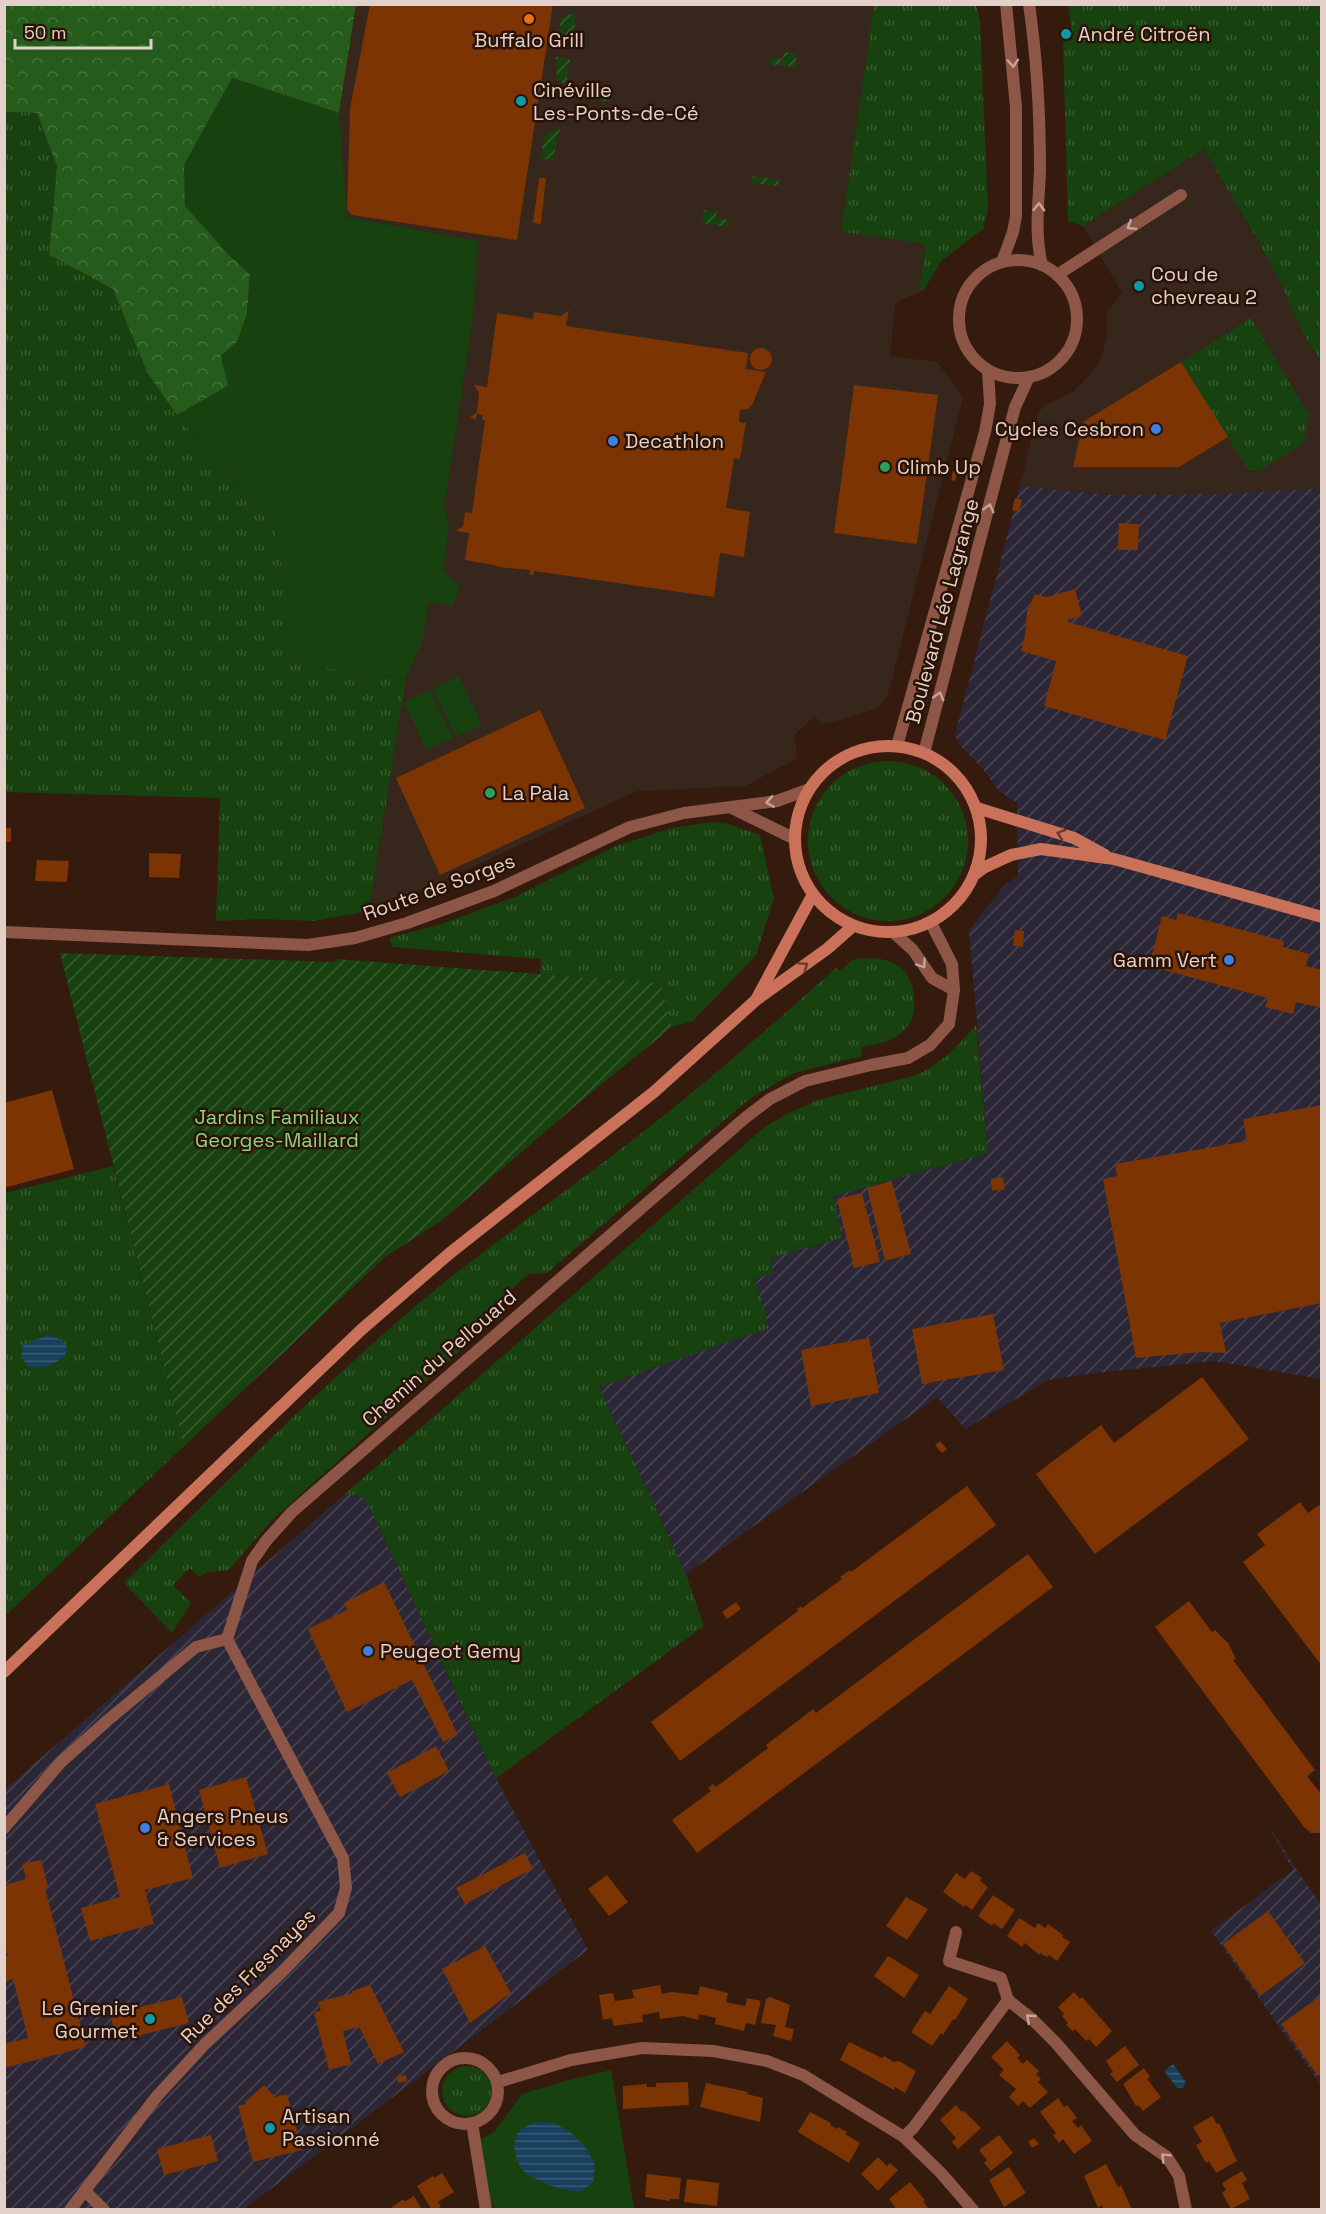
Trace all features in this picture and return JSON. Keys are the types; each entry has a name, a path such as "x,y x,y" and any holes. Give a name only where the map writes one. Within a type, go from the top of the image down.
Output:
{"main road":[{"path":"897,746 924,753 947,766 964,785 976,808 981,831 981,854 975,875 957,903 931,923 913,930 894,933 873,932 852,927 830,914 812,896 798,868 793,838 797,813 807,790 819,775 842,758 868,747 897,746"},
{"path":"976,808 1074,838 1114,859"},
{"path":"975,875 985,867 1011,855 1041,849 1114,859 1322,917"},
{"path":"756,1000 812,896"},
{"path":"4,1672 361,1330 450,1253 654,1092 756,1000 827,949 852,927"}],"street":[{"path":"1002,262 1016,216 1016,108 1006,4"},
{"path":"1029,4 1039,107 1040,168 1037,236 1042,265"},
{"path":"1057,275 1181,195"},
{"path":"1025,261 1042,265 1057,275 1066,285 1074,303 1077,316 1074,337 1069,350 1049,370 1029,377 1008,378 987,370 973,359 963,343 958,326 959,308 965,291 972,281 986,270 1002,262 1025,261"},
{"name":"Boulevard Léo Lagrange","path":"897,746 985,432 990,404 987,370"},
{"name":"Boulevard Léo Lagrange","path":"924,753 1015,407 1029,377"},
{"name":"Route de Sorges","path":"4,932 308,945 355,938 408,923 494,891 630,827 684,813 777,801 807,790"},
{"path":"731,807 793,838"},
{"name":"Chemin du Pellouard","path":"228,1638 252,1561 266,1541 292,1512 753,1112 770,1099 805,1081 908,1058 930,1044 949,1024 954,990 952,964 931,923"},
{"path":"894,933 913,950 932,978 954,990"},
{"path":"4,1828 61,1762 108,1720 196,1647 228,1638"},
{"name":"Rue des Fresnayes","path":"70,2210 158,2096 197,2053 289,1965 339,1913 346,1888 342,1858 228,1638"},
{"path":"956,1932 950,1961 1001,1978 1008,2000 1032,2019 1056,2043 1135,2135 1167,2157 1179,2176 1186,2210"},
{"path":"904,2137 914,2127 1008,2000"},
{"path":"498,2082 571,2060 642,2049 713,2051 767,2061 803,2075 904,2137 942,2173 973,2210"},
{"path":"475,2059 485,2064 493,2072 498,2082 499,2093 490,2113 482,2120 472,2124 451,2121 442,2115 436,2106 433,2085 443,2066 452,2060 475,2059"},
{"path":"472,2124 486,2210"},
{"path":"85,2191 104,2210"}],"shaded area":[{"path":"356,5 874,5 841,232 927,244 919,289 923,291 895,305 890,356 937,362 963,397 887,698 876,709 822,725 815,716 793,736 796,759 745,786 637,791 442,881 369,911 406,678 423,641 428,601 443,571 449,525 444,510 473,317 477,241 346,217 339,113"},
{"path":"1204,149 1257,239 1282,286 1302,331 1321,362 1321,488 1221,494 1112,495 1020,486 1038,412 1046,405 1073,392 1094,371 1107,337 1107,312 1122,293 1083,226"},
{"path":"1020,486 1112,495 1221,494 1321,488 1321,1379 1215,1361 1094,1373 1048,1380 965,1429 937,1397 686,1574 599,1387 768,1328 755,1278 769,1258 842,1238 833,1196 988,1153 969,930 1004,886 1018,876 1017,803 1000,792 982,768 959,744 955,735"},
{"path":"345,1494 362,1496 370,1508 496,1778 588,1950 244,2209 5,2209 4,1790"},
{"path":"1266,1822 1321,1904 1321,2085 1211,1931 1293,1870"}],"green space":[{"path":"5,5 356,5 339,113 232,78 226,252 250,274 247,315 237,342 221,356 229,386 177,415 147,372 113,289 49,255 57,166 37,113 5,112"},
{"path":"874,5 976,5 980,22 988,208 984,228 941,261 923,291 919,289 926,244 841,232"},
{"path":"1068,5 1321,5 1321,362 1302,331 1282,286 1257,239 1204,149 1083,226 1068,221 1063,42 1073,40"},
{"path":"577,12 572,42 558,40 561,18"},
{"path":"784,52 797,54 795,67 769,64 770,57 783,59"},
{"path":"556,57 570,59 566,84 557,81"},
{"path":"232,78 339,113 347,217 478,241 473,317 444,510 449,525 443,571 460,585 453,605 428,602 423,641 406,678 286,663 290,606 275,529 177,415 228,386 221,356 237,342 247,315 250,274 226,252 185,206 184,165"},
{"path":"583,93 609,96 609,102 582,98"},
{"path":"5,112 37,113 57,166 49,255 113,289 147,372 187,427 275,529 290,606 287,663 406,678 369,911 314,921 265,919 216,921 220,798 5,792"},
{"path":"560,127 553,160 540,159 545,136"},
{"path":"753,176 779,180 778,186 752,183"},
{"path":"704,210 717,212 716,218 729,220 728,227 702,223"},
{"path":"1251,318 1309,415 1304,443 1259,471 1248,470 1181,362"},
{"path":"459,676 482,725 456,737 433,689"},
{"path":"430,690 453,738 427,750 404,702"},
{"path":"888,761 919,767 944,785 962,810 968,841 962,872 944,897 919,915 888,921 857,915 832,897 814,872 808,841 814,810 832,785 857,767"},
{"path":"711,822 728,824 760,835 774,898 756,955 693,1021 672,1027 660,983 540,974 541,959 392,947 389,938 442,924 515,897 616,846 672,828"},
{"name":"Jardins Familiaux Georges-Maillard","path":"60,953 335,962 336,959 660,983 672,1027 581,1101 442,1220 385,1257 184,1446"},
{"path":"882,959 891,962 899,966 910,979 913,988 914,1012 900,1034 884,1042 861,1047 862,1056 794,1073 749,1099 547,1273 529,1274 490,1308 484,1329 270,1522 229,1570 208,1572 199,1577 190,1568 173,1585 191,1603 172,1633 124,1583 297,1413 405,1315 460,1270 657,1121 836,968 839,971 853,960"},
{"path":"976,1025 988,1153 833,1196 842,1238 770,1258 773,1274 755,1278 769,1328 599,1387 686,1574 704,1626 496,1778 370,1508 362,1496 345,1494 766,1126 818,1100 917,1075 949,1053"},
{"path":"113,1166 184,1446 5,1616 5,1193"},
{"path":"467,2066 476,2068 487,2077 492,2091 490,2100 481,2111 467,2116 458,2114 447,2105 442,2091 444,2082 453,2071"},
{"path":"611,2070 634,2209 497,2209 490,2202 481,2139 495,2131 522,2094"}],"water":[{"path":"48,1335 60,1340 66,1346 67,1351 57,1362 28,1367 21,1356 23,1345"},
{"path":"1173,2064 1186,2082 1183,2088 1177,2088 1164,2071"},
{"path":"537,2122 554,2123 569,2131 586,2148 595,2165 593,2182 580,2192 559,2188 538,2180 526,2173 520,2166 516,2155 515,2139 524,2128"}],"building":[{"path":"370,4 553,4 517,240 352,215 347,210 350,109"},
{"name":"André Citroën","path":"1063,29 1068,29 1070,39 1064,40"},
{"path":"539,178 546,178 541,224 533,223"},
{"name":"Cou de chevreau 2","path":"1142,281 1145,286 1136,291 1133,286"},
{"name":"Decathlon","path":"569,310 566,326 748,353 746,369 766,372 752,405 748,409 740,410 739,422 746,423 740,459 734,458 726,508 750,512 744,557 720,553 714,597 534,571 534,575 529,574 530,570 498,567 465,560 469,533 456,531 463,526 465,512 472,513 485,420 482,420 483,415 477,414 476,419 469,418 477,412 479,393 474,385 487,387 497,313 533,319 534,312 561,316"},
{"path":"761,348 769,351 772,359 769,367 761,370 753,367 750,359 753,351"},
{"path":"1181,362 1228,437 1179,467 1073,467 1083,422"},
{"name":"Climb Up","path":"854,385 938,395 917,544 834,533"},
{"path":"953,471 957,472 955,481 951,480"},
{"path":"1015,498 1022,500 1019,512 1012,510"},
{"path":"1119,523 1139,524 1138,550 1118,550"},
{"path":"1075,589 1082,616 1068,620 1068,622 1188,656 1165,740 1044,706 1056,661 1021,651 1027,611 1035,594 1047,597"},
{"name":"La Pala","path":"540,710 585,808 440,875 396,778"},
{"path":"4,828 11,828 11,842 4,842"},
{"path":"149,853 181,854 179,878 149,877"},
{"path":"37,860 69,861 67,882 35,881"},
{"name":"Gamm Vert","path":"1178,913 1284,941 1283,947 1309,954 1306,966 1322,970 1322,1008 1296,1002 1293,1014 1265,1007 1268,998 1149,966 1162,916 1176,920"},
{"path":"1015,930 1024,931 1023,947 1013,946"},
{"path":"52,1090 74,1169 4,1188 4,1103"},
{"path":"1322,1105 1322,1303 1220,1323 1226,1353 1202,1352 1136,1358 1103,1179 1117,1176 1115,1164 1247,1141 1243,1119"},
{"path":"1003,1177 1005,1189 992,1191 991,1179"},
{"path":"892,1181 911,1254 885,1261 867,1188"},
{"path":"862,1193 880,1262 854,1268 837,1199"},
{"path":"993,1314 1004,1370 922,1384 912,1329"},
{"path":"869,1338 879,1393 811,1406 801,1350"},
{"path":"1202,1377 1249,1439 1095,1554 1036,1474 1101,1425 1114,1443"},
{"path":"940,1441 947,1449 942,1453 935,1445"},
{"path":"967,1486 996,1525 680,1761 651,1722 798,1611 797,1609 801,1606 802,1608 842,1579 840,1577 850,1570 851,1572"},
{"path":"1300,1502 1308,1513 1322,1503 1322,1666 1243,1562 1265,1545 1257,1534"},
{"path":"1028,1554 1053,1587 697,1853 672,1820 711,1791 708,1788 713,1784 716,1787 768,1748 766,1745 813,1709 816,1713"},
{"name":"Peugeot Gemy","path":"384,1582 458,1735 443,1742 412,1680 347,1712 308,1629 347,1610 344,1603"},
{"path":"1189,1601 1212,1632 1215,1630 1228,1643 1236,1659 1233,1660 1315,1770 1307,1776 1322,1795 1322,1833 1311,1833 1304,1827 1155,1627"},
{"path":"736,1602 741,1609 727,1619 722,1612"},
{"path":"436,1746 449,1771 400,1797 387,1773"},
{"path":"246,1777 268,1854 220,1868 199,1790"},
{"path":"169,1784 193,1878 145,1890 154,1924 90,1941 81,1908 120,1897 95,1804"},
{"path":"525,1853 533,1869 465,1904 456,1888"},
{"path":"41,1860 48,1887 45,1888 86,2047 4,2068 4,2044 28,2038 13,1979 4,1982 4,1957 8,1956 4,1943 4,1888 8,1884 26,1879 22,1864"},
{"path":"971,1871 982,1878 980,1881 988,1887 972,1910 943,1892 956,1873 965,1879"},
{"path":"607,1875 628,1902 609,1916 588,1889"},
{"path":"993,1895 1015,1910 1002,1929 993,1923 992,1926 978,1916"},
{"path":"906,1897 928,1909 907,1940 886,1926"},
{"path":"1268,1911 1305,1963 1260,1996 1223,1944"},
{"path":"1019,1918 1035,1928 1038,1923 1045,1928 1048,1924 1070,1942 1057,1961 1049,1955 1047,1957 1040,1953 1039,1955 1025,1943 1022,1947 1007,1936"},
{"path":"485,1946 511,1993 470,2023 442,1969"},
{"path":"888,1956 919,1975 904,1998 874,1976"},
{"path":"370,1985 404,2052 378,2064 359,2027 343,2031 351,2064 329,2070 314,2012 321,2011 318,2002 353,1993 352,1991"},
{"path":"660,1985 662,1994 671,1992 698,1995 700,1986 728,1993 726,2002 745,2006 747,1998 761,2001 755,2025 746,2023 744,2031 715,2024 716,2018 699,2014 698,2020 683,2016 660,2019 659,2012 642,2015 643,2022 613,2026 612,2018 603,2020 599,1995 613,1993 615,2001 634,1998 632,1990"},
{"path":"949,1986 968,1999 955,2020 953,2019 943,2035 941,2033 932,2046 911,2032 925,2011 930,2014"},
{"path":"1074,1992 1080,1999 1082,1997 1112,2031 1096,2047 1089,2039 1086,2041 1075,2029 1073,2031 1066,2025 1068,2023 1062,2016 1064,2014 1058,2007"},
{"path":"1322,1995 1322,2073 1318,2076 1281,2024"},
{"name":"Le Grenier Gourmet","path":"182,1997 189,2023 117,2041 110,2014"},
{"path":"770,1997 790,2005 785,2027 794,2029 791,2041 773,2036 776,2025 761,2023 766,1999"},
{"path":"1007,2041 1020,2055 1017,2058 1023,2064 1027,2060 1039,2071 1036,2074 1041,2079 1038,2082 1048,2092 1030,2108 1023,2101 1018,2106 1009,2097 1016,2089 999,2075 1004,2070 991,2057"},
{"path":"849,2042 882,2058 884,2056 894,2062 899,2061 916,2071 905,2093 895,2087 894,2090 840,2060"},
{"path":"1125,2046 1139,2065 1117,2082 1110,2074 1113,2072 1106,2061"},
{"path":"1144,2068 1150,2077 1147,2079 1161,2097 1143,2111 1138,2105 1136,2106 1123,2084"},
{"path":"406,2075 407,2081 398,2083 396,2077"},
{"path":"688,2082 689,2105 623,2109 623,2086 647,2084 647,2087 656,2087 656,2083"},
{"path":"706,2083 748,2092 747,2094 763,2098 760,2122 700,2107"},
{"name":"Artisan Passionné","path":"264,2085 275,2097 287,2094 302,2150 253,2162 238,2106 246,2104 245,2102"},
{"path":"1058,2098 1064,2107 1067,2105 1077,2118 1072,2121 1078,2128 1081,2125 1092,2141 1074,2154 1063,2139 1059,2143 1053,2135 1056,2133 1040,2112"},
{"path":"956,2105 981,2128 958,2149 952,2142 956,2138 940,2120"},
{"path":"810,2112 831,2123 830,2125 837,2129 838,2127 847,2132 845,2134 860,2143 849,2163 798,2132"},
{"path":"1212,2116 1217,2124 1219,2123 1237,2161 1216,2173 1209,2161 1206,2163 1196,2145 1202,2142 1193,2127"},
{"path":"211,2135 218,2161 164,2175 157,2149"},
{"path":"999,2135 1013,2153 991,2171 984,2163 987,2160 979,2150"},
{"path":"1034,2138 1039,2144 1032,2148 1028,2142"},
{"path":"878,2157 887,2166 890,2163 898,2170 878,2191 861,2174"},
{"path":"1106,2164 1118,2187 1121,2185 1132,2210 1104,2210 1102,2205 1098,2208 1084,2176"},
{"path":"1009,2167 1026,2193 1004,2207 989,2180"},
{"path":"1242,2171 1247,2180 1242,2183 1250,2199 1231,2209 1222,2193 1226,2190 1222,2183"},
{"path":"442,2173 454,2192 438,2202 441,2207 432,2210 417,2186"},
{"path":"647,2174 681,2178 679,2199 670,2199 670,2201 645,2197"},
{"path":"687,2179 719,2183 717,2206 684,2202"},
{"path":"910,2182 925,2200 923,2201 928,2208 926,2210 897,2210 889,2199"},
{"path":"414,2196 422,2210 388,2210 402,2200 406,2201"}],"place":[{"name":"Buffalo Grill","path":"529,19"},
{"name":"André Citroën","path":"1066,34"},
{"name":"Cinéville Les-Ponts-de-Cé","path":"521,101"},
{"name":"Cou de chevreau 2","path":"1139,286"},
{"name":"Cycles Cesbron","path":"1156,429"},
{"name":"Decathlon","path":"613,441"},
{"name":"Climb Up","path":"885,467"},
{"name":"La Pala","path":"490,793"},
{"name":"Gamm Vert","path":"1229,960"},
{"name":"Peugeot Gemy","path":"368,1651"},
{"name":"Angers Pneus & Services","path":"145,1828"},
{"name":"Le Grenier Gourmet","path":"150,2019"},
{"name":"Artisan Passionné","path":"270,2128"}]}
